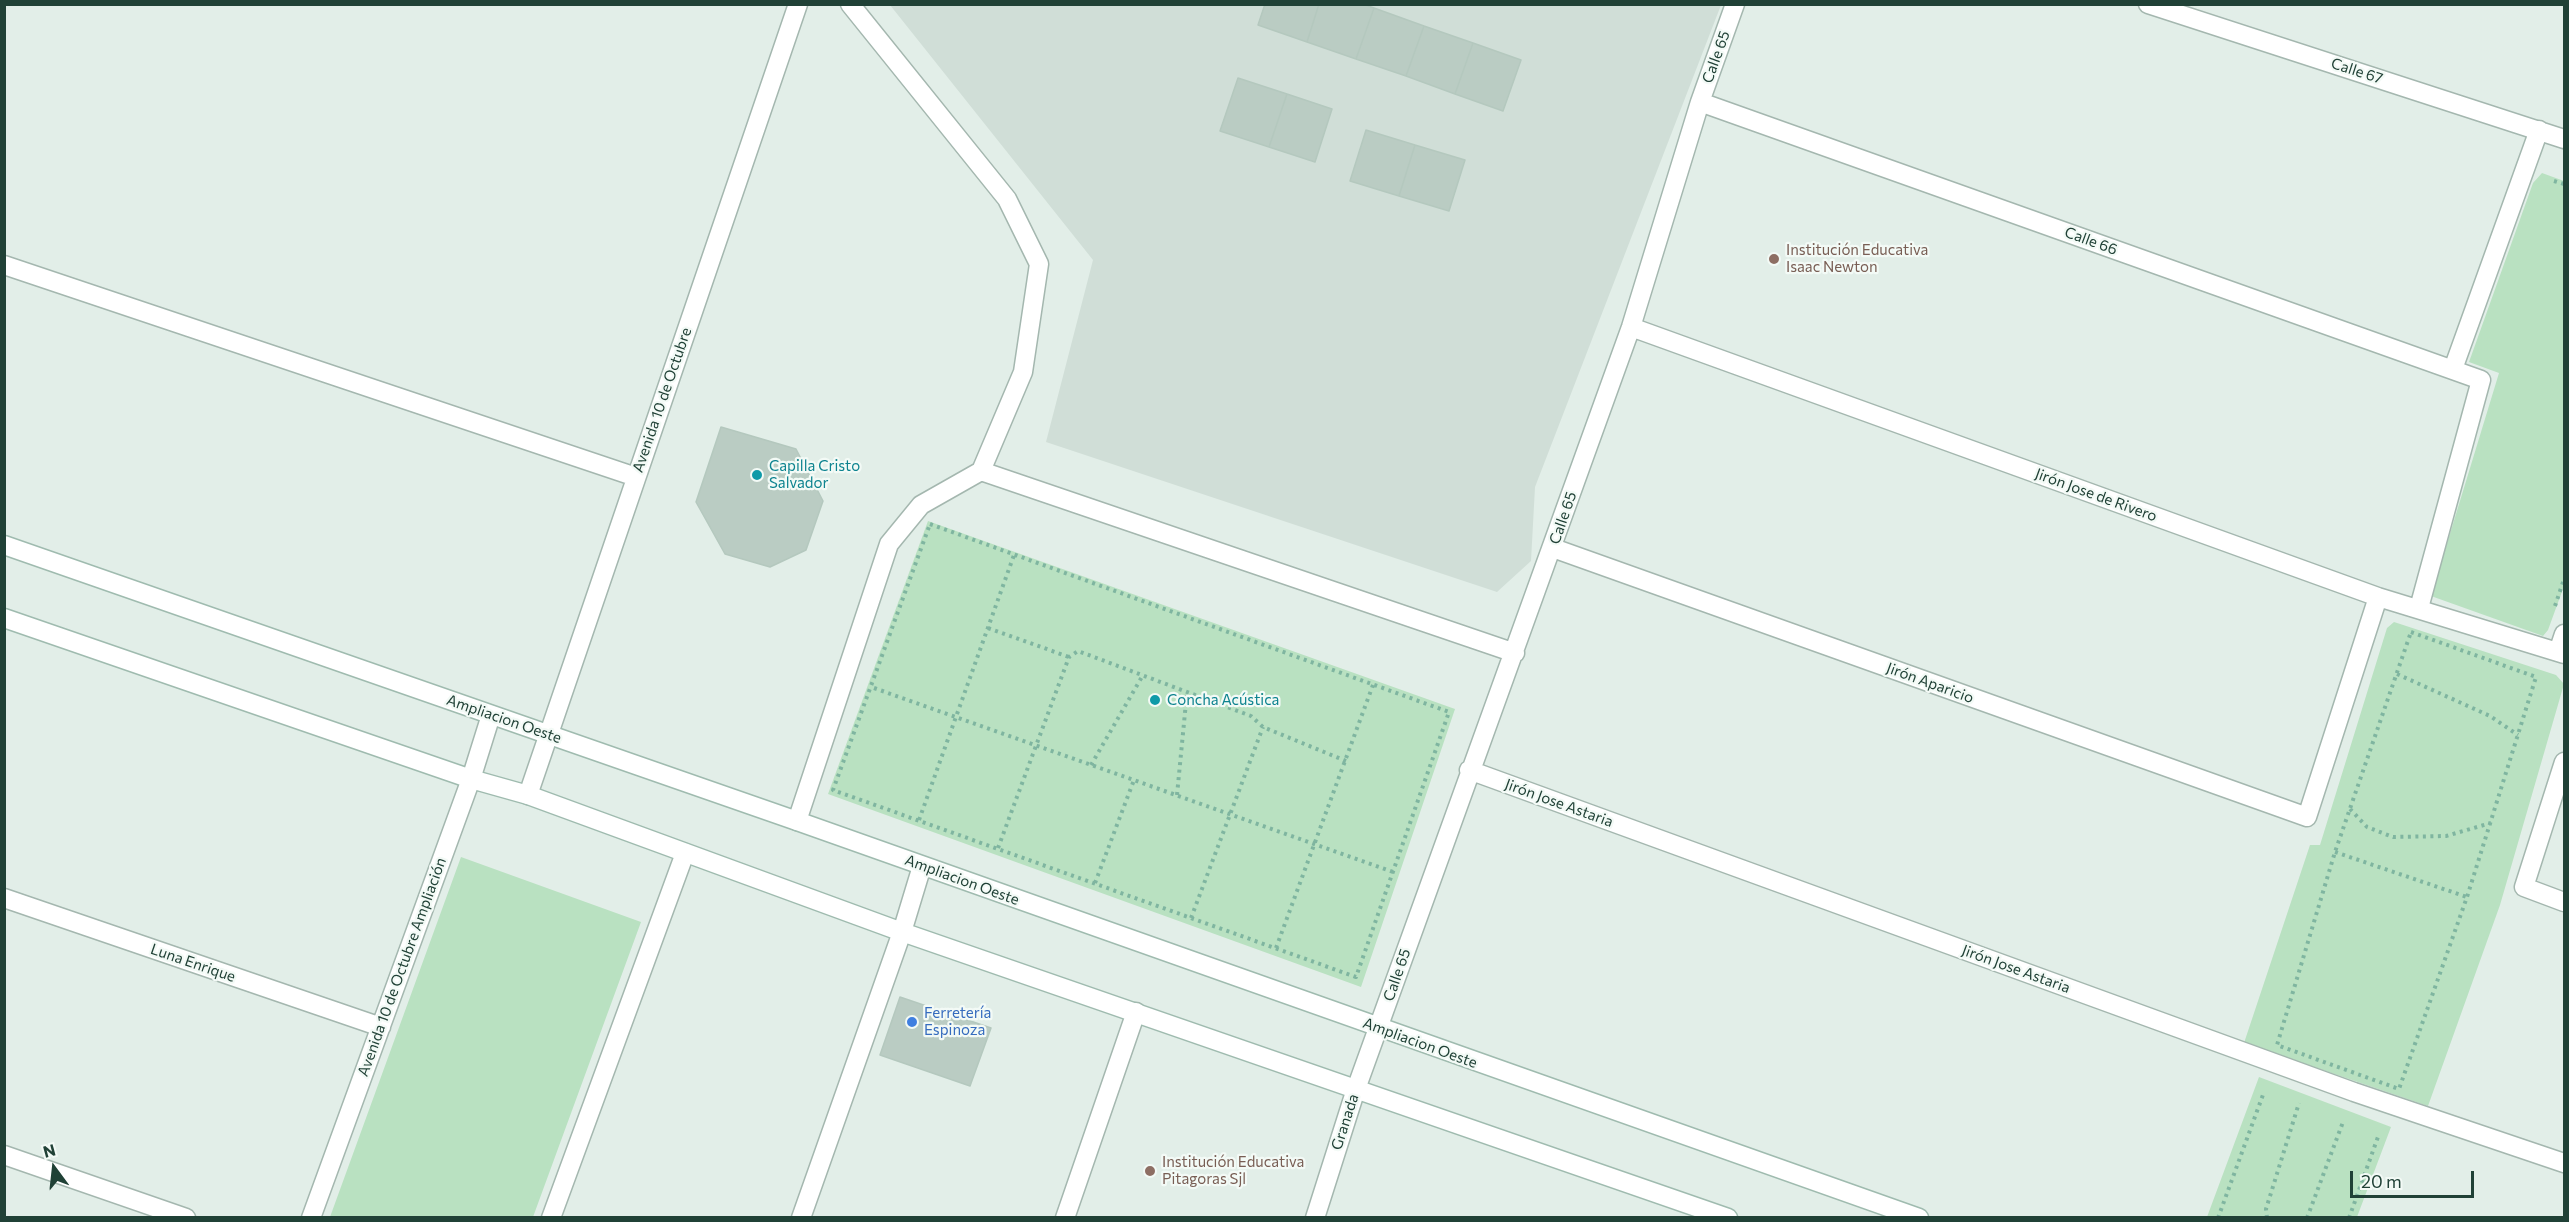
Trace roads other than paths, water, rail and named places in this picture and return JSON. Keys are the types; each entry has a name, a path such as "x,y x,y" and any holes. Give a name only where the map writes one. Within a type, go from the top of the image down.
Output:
{"street":[{"name":"Avenida 10 de Octubre","path":"528,795 798,4"},
{"path":"797,821 889,544 921,505 981,471 1023,372 1039,264 1007,199 850,4"},
{"name":"Calle 65","path":"1378,1028 1469,770 1515,652 1631,327 1700,102 1735,4"},
{"name":"Calle 67","path":"2148,4 2565,139"},
{"name":"Calle 66","path":"1700,102 2481,380 2419,608"},
{"path":"2453,369 2539,130"},
{"path":"4,265 636,477"},
{"name":"Jirón Jose de Rivero","path":"1631,327 2378,597 2561,653"},
{"path":"981,471 1515,652"},
{"name":"Ampliacion Oeste","path":"4,545 797,821 1919,1218"},
{"name":"Jirón Aparicio","path":"1552,549 2307,817 2378,597"},
{"path":"4,618 471,779 528,795 902,932 1728,1218"},
{"path":"2561,653 2565,634"},
{"name":"Avenida 10 de Octubre Ampliación","path":"311,1218 471,779 491,715"},
{"path":"2565,762 2524,888 2565,902"},
{"name":"Jirón Jose Astaria","path":"1469,770 2354,1092 2565,1163"},
{"path":"551,1218 685,853"},
{"path":"801,1218 902,932 922,866"},
{"name":"Luna Enrique","path":"4,898 381,1027"},
{"path":"1065,1218 1136,1012"},
{"name":"Granada","path":"1315,1218 1378,1028"},
{"path":"4,1155 186,1218"}],"place":[{"name":"Institución Educativa Isaac Newton","path":"1774,259"},
{"name":"Capilla Cristo Salvador","path":"757,475"},
{"name":"Concha Acústica","path":"1155,700"},
{"name":"Ferretería Espinoza","path":"912,1022"},
{"name":"Institución Educativa Pitagoras Sjl","path":"1150,1171"}]}
